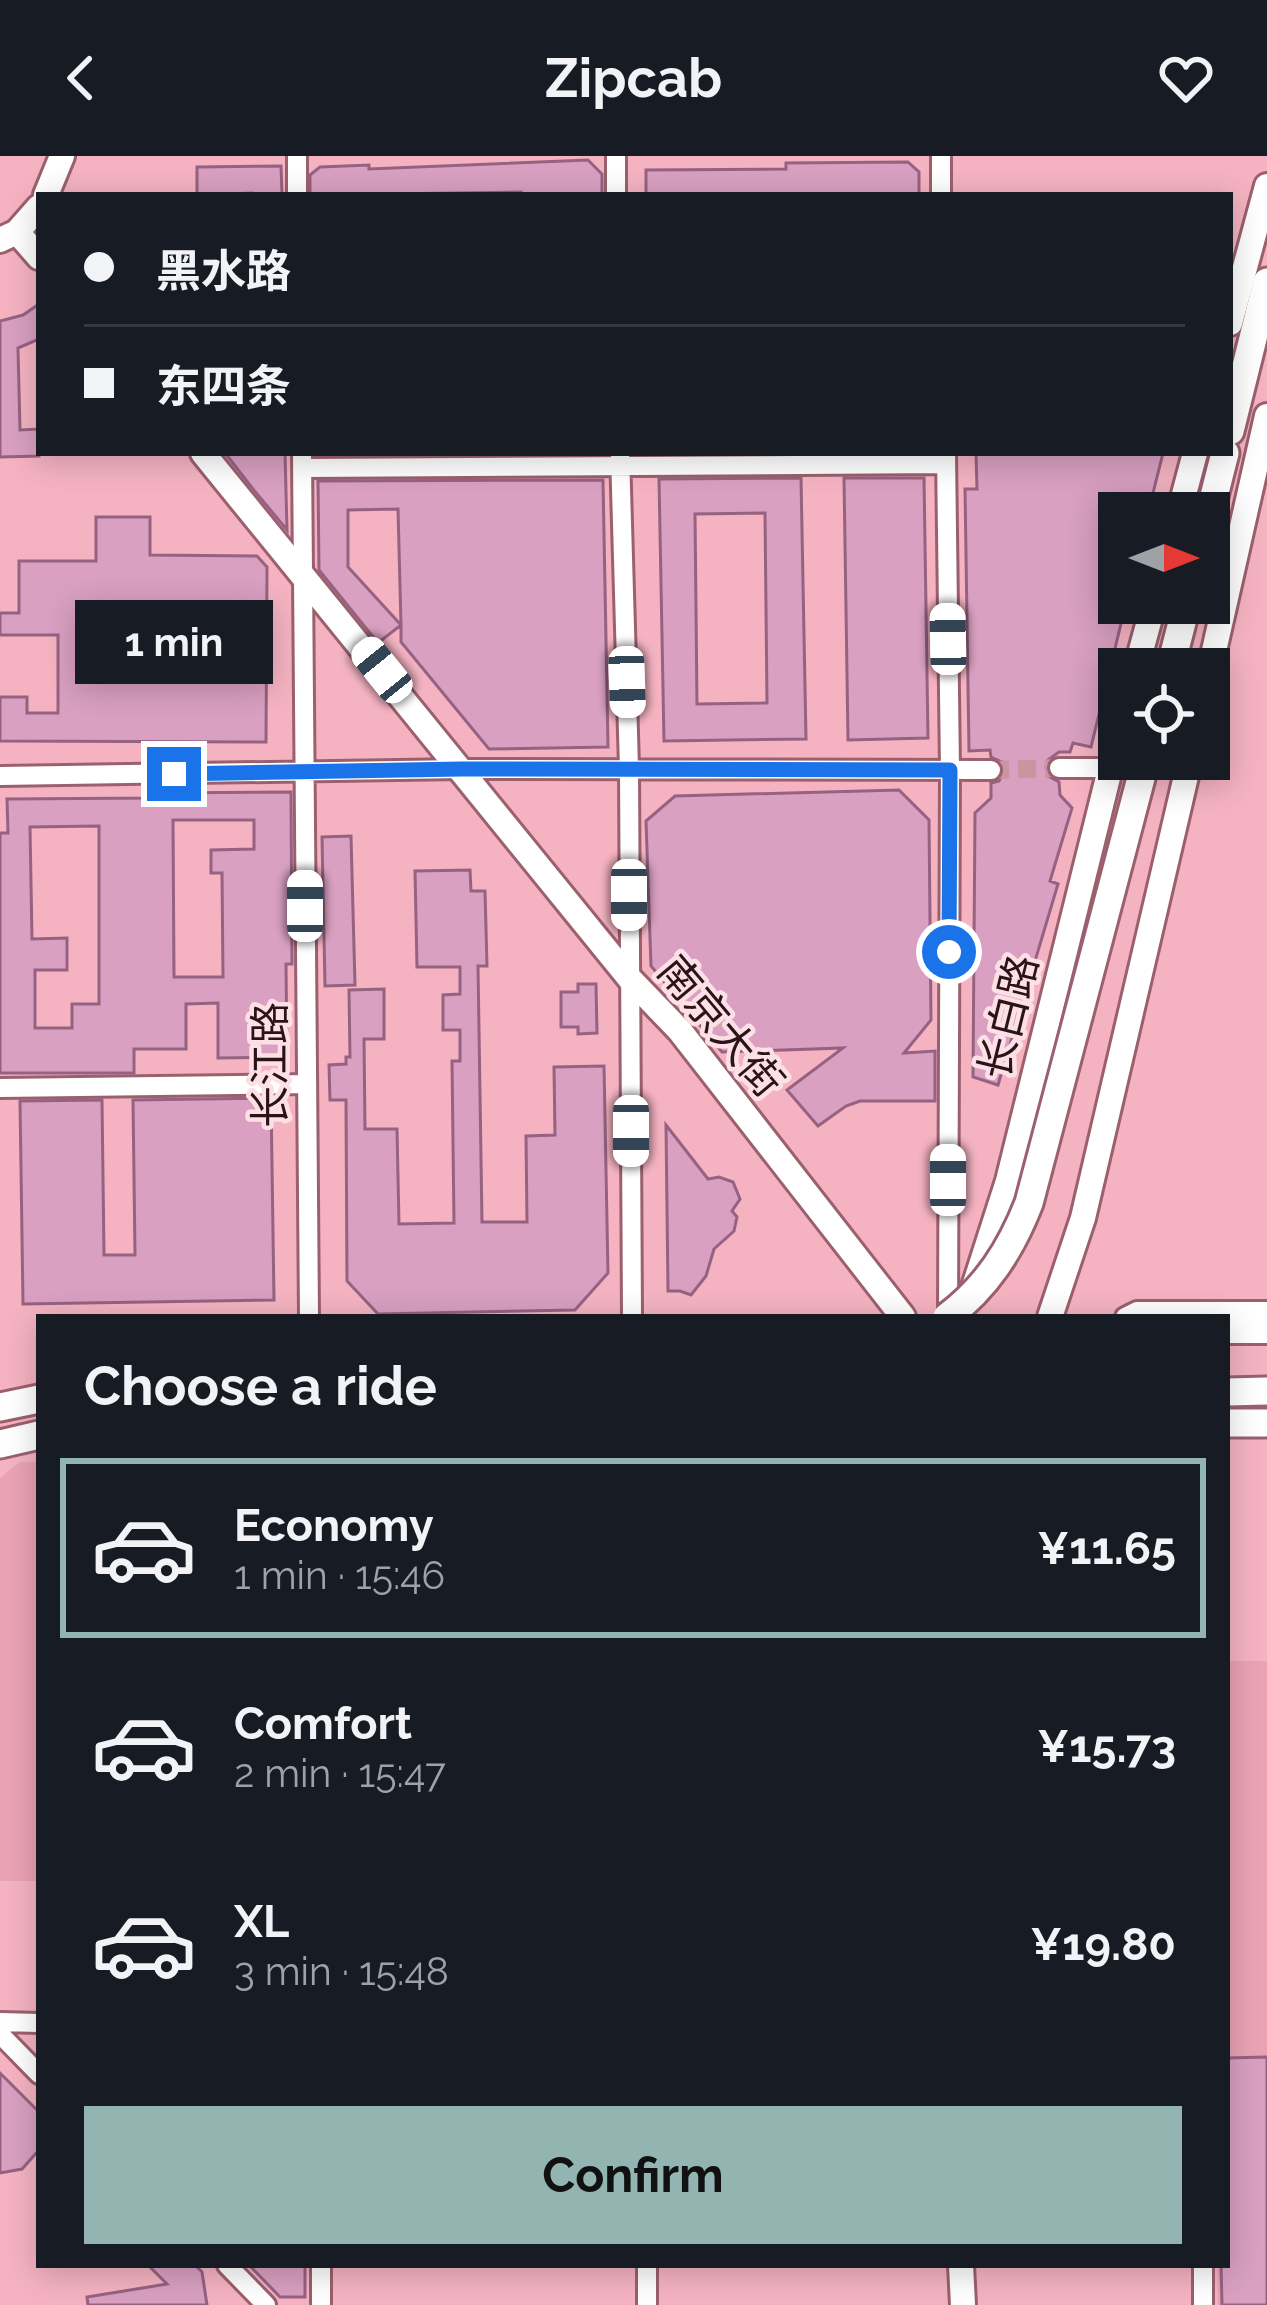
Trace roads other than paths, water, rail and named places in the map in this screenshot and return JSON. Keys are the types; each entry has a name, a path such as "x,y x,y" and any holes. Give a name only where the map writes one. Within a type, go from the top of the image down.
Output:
{"highway":[{"path":"1233,419 1267,282"},
{"path":"1215,492 1224,456"},
{"path":"950,1314 983,1286 998,1265 1029,1203 1140,780"},
{"path":"1230,1392 1267,1391"},
{"path":"0,1403 36,1400"},
{"path":"1230,1419 1267,1423"},
{"path":"0,1448 36,1440"}],"main road":[{"path":"47,192 62,156"},
{"path":"1233,312 1267,186"},
{"path":"36,210 9,236 36,255"},
{"path":"1215,648 1267,416"},
{"name":"南京大街","path":"205,456 630,979 680,1031 901,1314"},
{"path":"1184,492 1194,456"},
{"name":"长白路","path":"965,1314 1008,1181 1107,780"},
{"path":"1051,1314 1083,1218 1185,780"},
{"path":"1230,1331 1267,1331"},
{"path":"0,1403 36,1389"},
{"path":"1230,1418 1267,1412"},
{"path":"961,2268 963,2305"}],"street":[{"path":"297,156 298,192"},
{"path":"616,156 616,192"},
{"path":"940,156 941,192"},
{"path":"303,460 946,458 950,770 947,1314"},
{"name":"长江路","path":"303,460 309,1314"},
{"path":"620,460 629,768 632,1314"},
{"path":"1059,768 1098,768"},
{"path":"0,776 462,769 991,770"},
{"path":"0,1088 306,1084"},
{"path":"1132,1314 1267,1311"},
{"path":"1230,1434 1267,1433"},
{"path":"0,2022 36,2023"},
{"path":"0,2034 36,2071"},
{"path":"230,2268 266,2305"},
{"path":"321,2268 322,2305"},
{"path":"646,2305 647,2268"},
{"path":"1203,2268 1203,2305"}],"tunnel":[{"path":"991,770 1059,768"}]}
